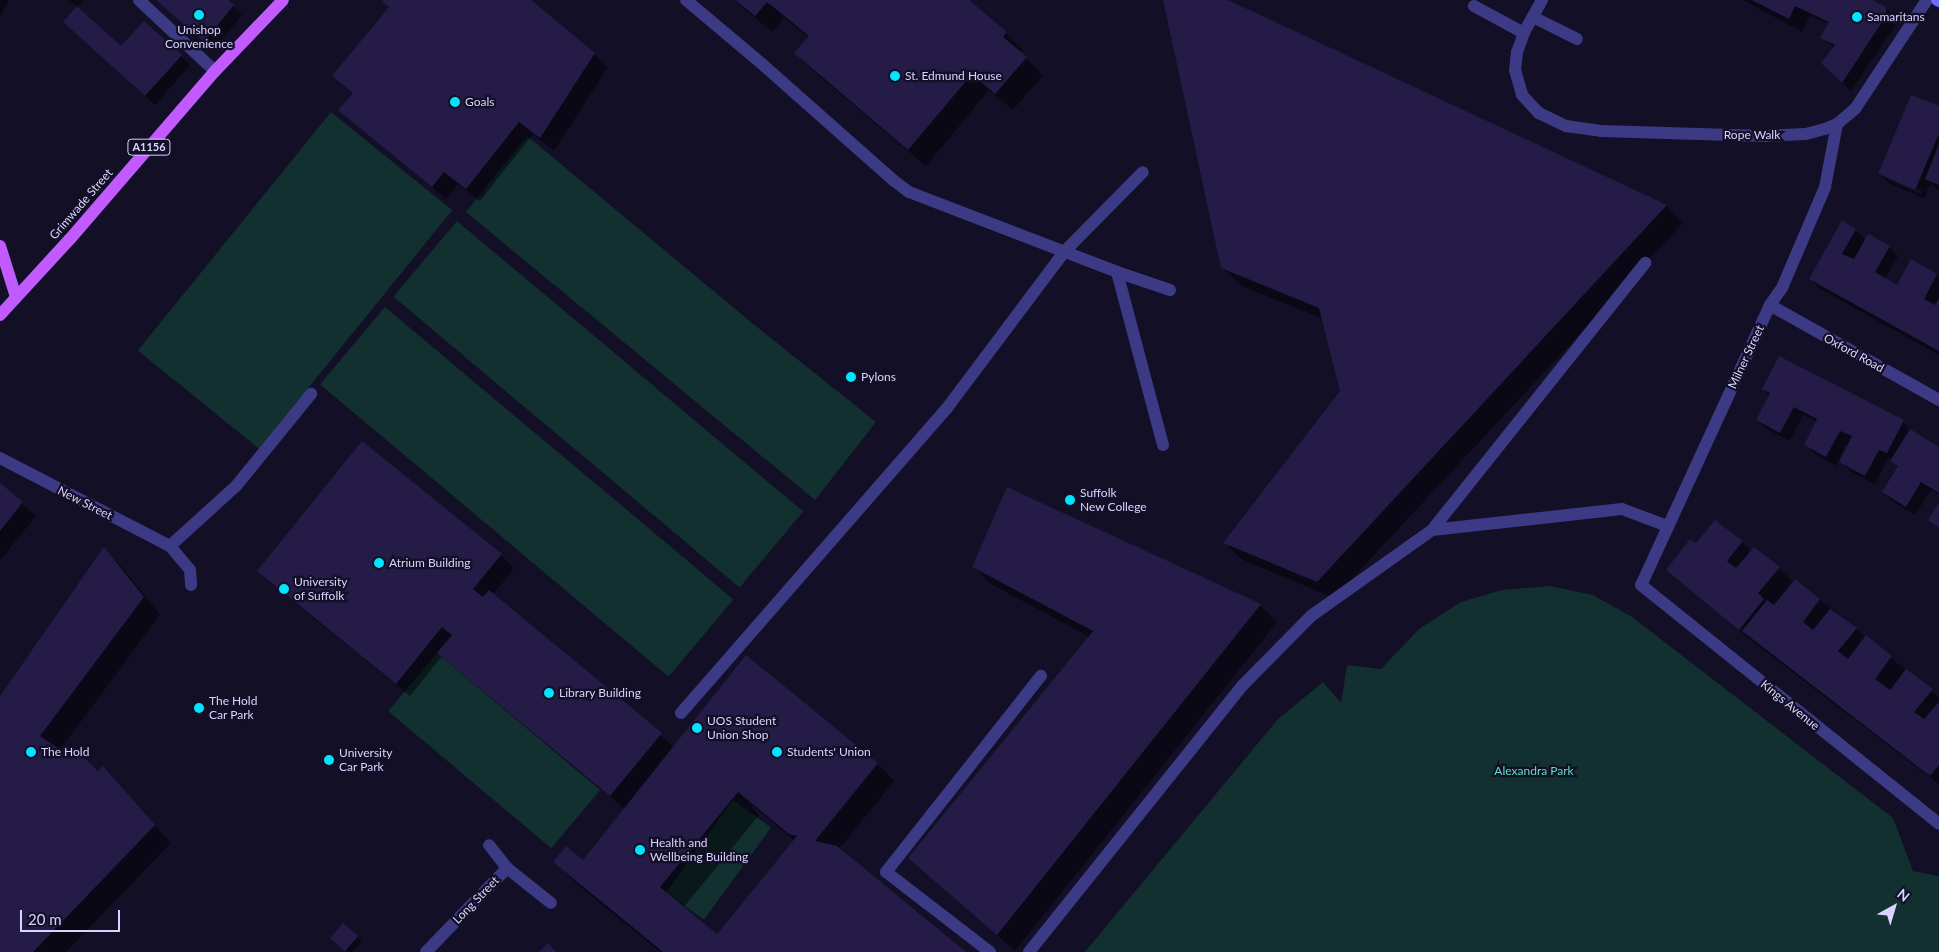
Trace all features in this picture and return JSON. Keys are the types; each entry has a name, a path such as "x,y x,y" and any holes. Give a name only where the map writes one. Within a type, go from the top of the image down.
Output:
{"main road":[{"name":"Grimwade Street","path":"0,315 70,239 215,72 283,0"},
{"path":"0,246 16,296"}],"street":[{"path":"139,0 215,72"},
{"path":"686,0 762,64 893,180 910,192 1117,272 1170,290"},
{"path":"1474,6 1524,33 1542,0"},
{"name":"Rope Walk","path":"1524,33 1517,52 1515,70 1522,94 1539,113 1566,126 1601,131 1764,136 1806,134 1837,124 1855,110 1927,0"},
{"path":"1533,18 1577,39"},
{"name":"Milner Street","path":"1641,585 1770,305 1782,288 1825,187 1837,124"},
{"path":"681,713 947,408 1064,252 1143,172"},
{"path":"1028,952 1242,686 1311,616 1432,530 1645,263"},
{"path":"1117,272 1163,445"},
{"name":"Oxford Road","path":"1770,305 1939,400"},
{"path":"191,585 190,570 170,546 236,486 310,394"},
{"name":"New Street","path":"0,458 170,546"},
{"path":"1432,530 1622,509 1667,526"},
{"name":"Kings Avenue","path":"1641,585 1939,824"},
{"path":"990,952 886,872 1041,676"},
{"name":"Long Street","path":"426,952 507,868 489,845"},
{"path":"507,868 551,903"}],"green space":[{"path":"331,112 452,210 259,449 138,351"},
{"path":"527,136 757,327 876,422 815,500 466,212"},
{"path":"457,221 803,512 740,587 393,297"},
{"path":"385,307 734,599 669,677 320,384"},
{"name":"Alexandra Park","path":"1550,586 1593,595 1632,617 1893,818 1913,871 1939,876 1939,952 1085,952 1278,719 1323,682 1341,703 1347,665 1381,669 1419,629 1461,602 1502,590"},
{"path":"437,653 600,790 551,848 388,711"},
{"path":"733,800 771,828 704,920 666,892"}],"building":[{"name":"Unishop Convenience","path":"156,0 228,0 234,5 204,42"},
{"name":"Goals","path":"384,0 531,0 595,53 540,138 519,122 466,189 444,172 432,187 338,110 353,93 332,76 389,7 382,2"},
{"name":"St. Edmund House","path":"735,0 969,0 1007,32 1003,37 1027,57 995,94 972,74 908,150 794,53 809,36 767,2 755,16"},
{"path":"1163,0 1228,0 1667,205 1317,582 1223,543 1340,391 1319,308 1221,268"},
{"path":"1752,0 1872,0 1886,7 1886,16 1842,83 1821,63 1835,45 1820,38 1829,22 1795,6 1789,19"},
{"path":"77,6 121,46 144,21 182,55 145,96 63,22"},
{"path":"1911,95 1939,106 1939,134 1915,190 1878,174"},
{"path":"1939,144 1939,185 1925,179"},
{"path":"1842,220 1856,229 1842,254 1854,259 1868,234 1890,246 1875,272 1897,285 1911,259 1937,274 1924,299 1935,305 1939,298 1939,351 1809,279"},
{"path":"1779,356 1904,420 1887,453 1879,450 1865,476 1839,462 1852,436 1840,431 1826,457 1804,445 1817,419 1794,407 1780,433 1756,420 1770,393 1762,389"},
{"path":"1910,429 1939,447 1939,493 1921,482 1906,507 1882,492 1898,466 1890,461"},
{"name":"Atrium Building","path":"362,441 502,554 473,589 483,597 489,590 662,733 610,796 437,653 452,635 442,627 396,684 257,571"},
{"path":"0,483 23,502 0,531"},
{"path":"1007,487 1261,604 997,935 908,858 1093,631 972,567"},
{"path":"1939,502 1939,528 1928,520"},
{"path":"1715,520 1743,541 1727,561 1736,568 1754,547 1780,567 1758,593 1764,599 1739,630 1666,570 1690,539 1696,543"},
{"name":"The Hold","path":"104,547 144,597 40,736 68,755 75,749 98,771 103,766 155,825 33,952 0,952 0,696"},
{"path":"1795,579 1820,599 1803,622 1813,630 1830,609 1857,628 1838,651 1848,659 1866,635 1892,656 1875,679 1890,690 1906,669 1933,689 1914,712 1924,719 1939,702 1939,765 1930,776 1742,631 1767,600 1774,605"},
{"name":"Health and Wellbeing Building","path":"746,655 878,763 815,841 837,846 966,952 663,952 553,862 566,846 583,860","holes":["738,792 789,834 797,836 717,934 660,887"]},
{"path":"343,923 358,936 345,951 330,938"},
{"path":"548,943 556,952 539,952"}],"place":[{"name":"Unishop Convenience","path":"199,15"},
{"name":"Samaritans","path":"1857,17"},
{"name":"St. Edmund House","path":"895,76"},
{"name":"Goals","path":"455,102"},
{"name":"Pylons","path":"851,377"},
{"name":"Suffolk New College","path":"1070,500"},
{"name":"Atrium Building","path":"379,563"},
{"name":"University of Suffolk","path":"284,589"},
{"name":"Library Building","path":"549,693"},
{"name":"The Hold Car Park","path":"199,708"},
{"name":"UOS Student Union Shop","path":"697,728"},
{"name":"The Hold","path":"31,752"},
{"name":"Students' Union","path":"777,752"},
{"name":"University Car Park","path":"329,760"},
{"name":"Health and Wellbeing Building","path":"640,850"}]}
